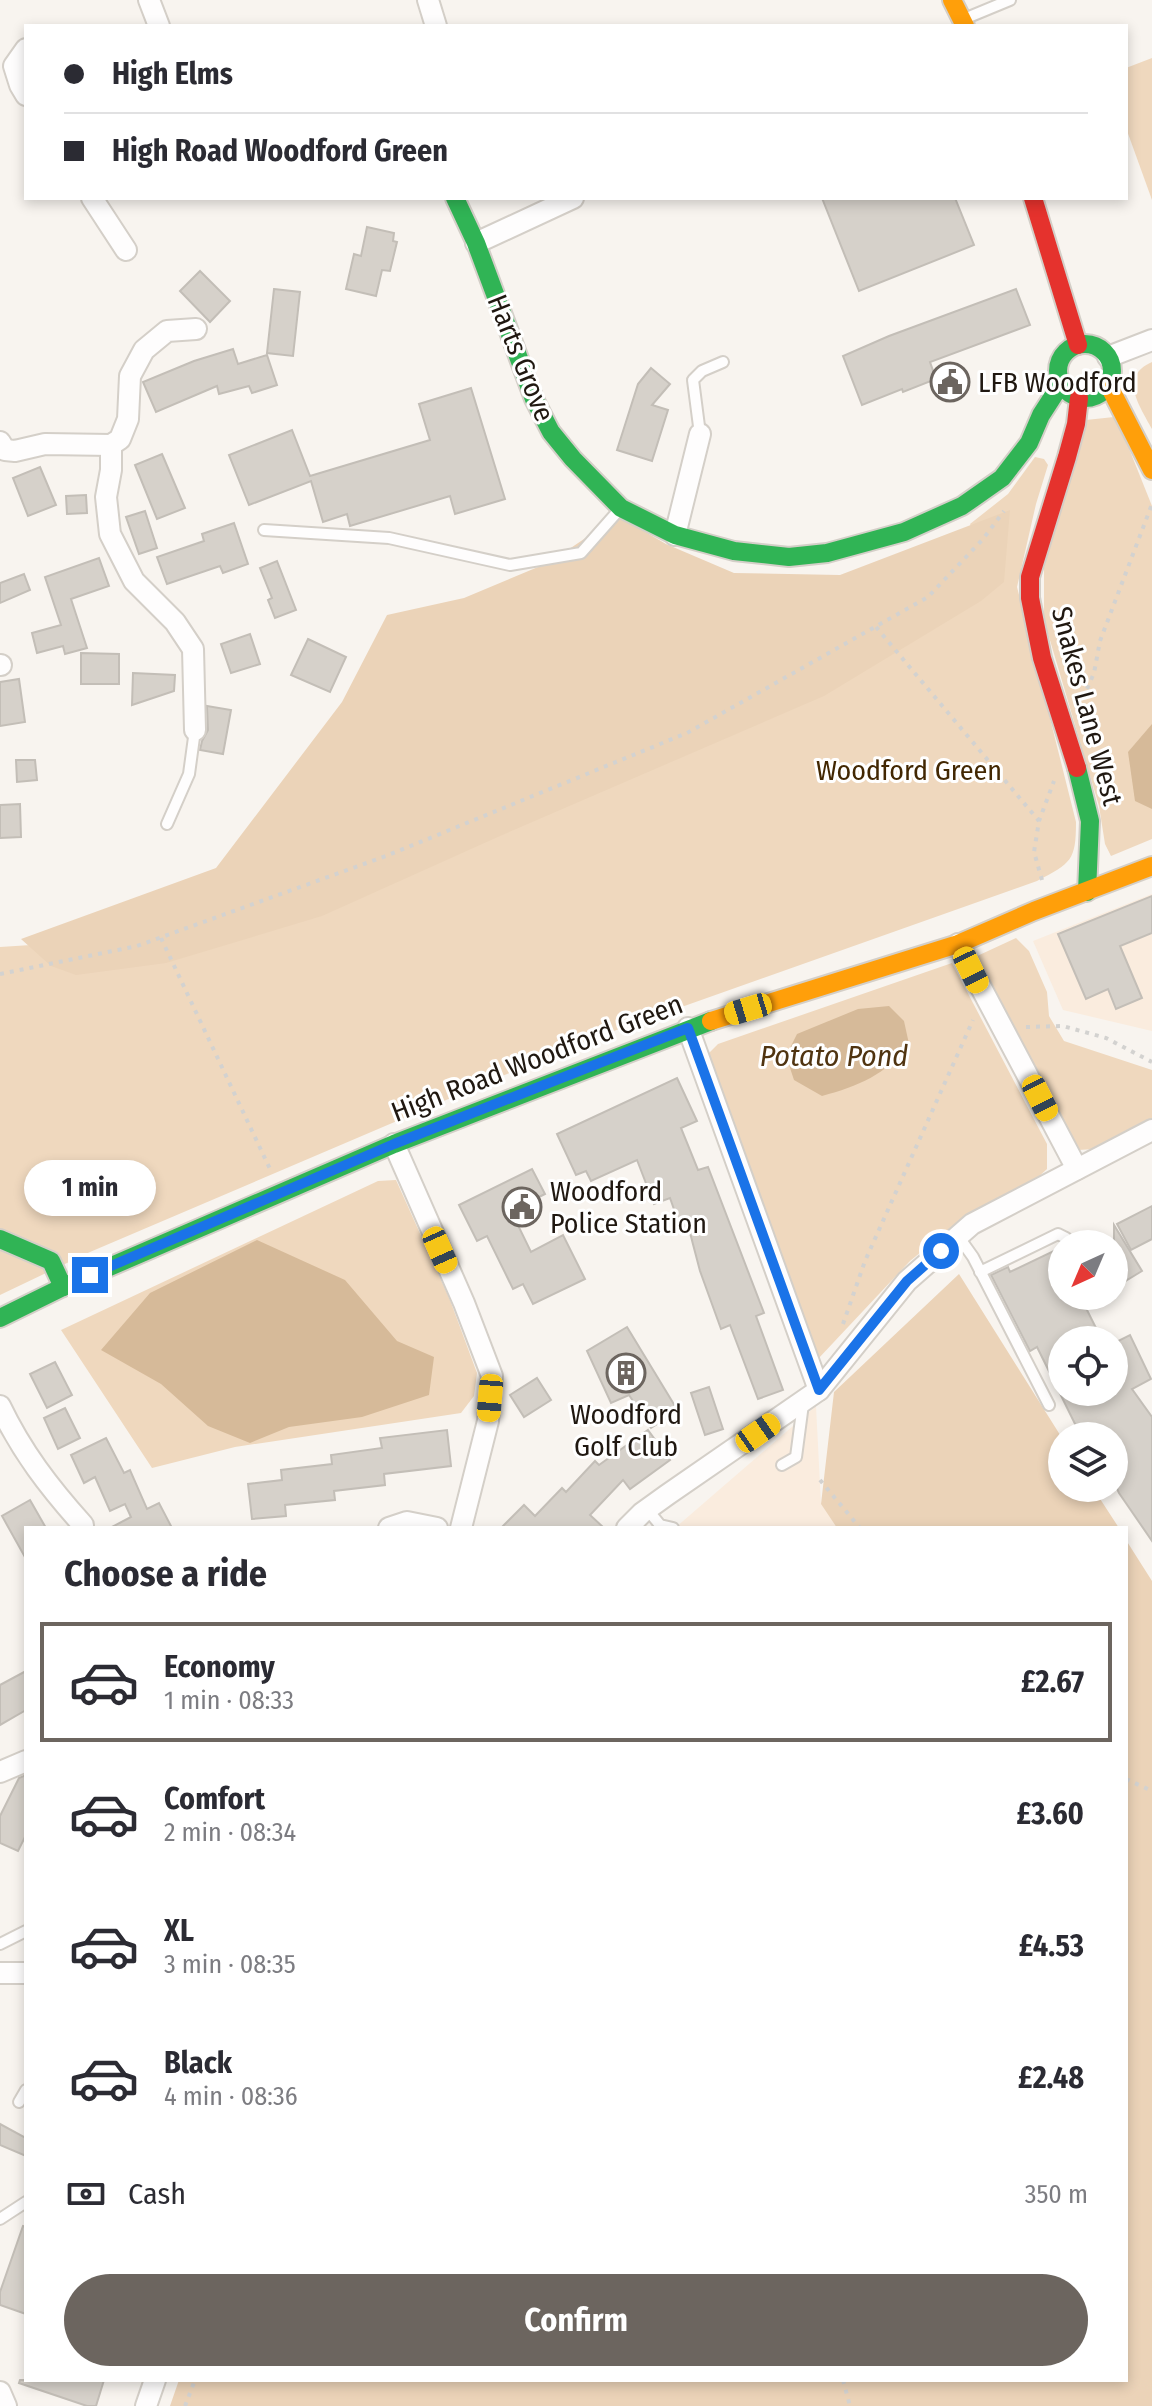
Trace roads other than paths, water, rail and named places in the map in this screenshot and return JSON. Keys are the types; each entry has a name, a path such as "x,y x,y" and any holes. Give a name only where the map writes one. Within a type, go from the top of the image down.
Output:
{"street":[{"path":"149,0 158,24"},
{"path":"428,0 435,24"},
{"path":"952,0 963,23"},
{"path":"13,59 24,92"},
{"path":"93,200 126,250"},
{"name":"Harts Grove","path":"456,200 476,243 534,399 551,432 621,508 675,535 748,553 789,557 827,553 904,532 962,506 1002,478 1029,443 1041,415 1061,384"},
{"path":"476,243 569,200"},
{"path":"1034,200 1078,345"},
{"path":"2,449 15,451 45,444 111,445 120,439 128,419 130,376 144,350 167,331 196,329"},
{"path":"1108,357 1152,340"},
{"path":"1078,345 1098,348 1108,357 1112,374 1109,386 1088,398 1073,395 1061,384 1058,370 1066,353 1078,345"},
{"path":"1109,386 1152,470"},
{"name":"Snakes Lane West","path":"1079,398 1067,457 1030,577 1030,598 1042,658 1082,782 1090,821 1087,892"},
{"path":"675,535 700,434"},
{"path":"1029,443 1067,457"},
{"path":"111,445 106,497 110,534 134,581 175,622 193,649 195,730"},
{"name":"High Road Woodford Green","path":"0,1318 63,1287 394,1144 688,1028 958,944 1152,866"},
{"path":"958,944 1077,1169"},
{"path":"688,1028 811,1396"},
{"path":"629,1526 647,1509 811,1396 907,1281 972,1224 1152,1130"},
{"path":"394,1144 464,1303 492,1376 488,1421 462,1526"},
{"path":"0,1239 51,1261 63,1287"},
{"path":"0,1406 44,1481 83,1525"},
{"path":"395,1526 407,1522 427,1526"},
{"path":"0,1772 24,1762"},
{"path":"0,1973 24,1973"},
{"path":"146,2406 154,2382"},
{"path":"0,2392 6,2406"}],"lane":[{"path":"963,23 1010,0"},
{"path":"700,434 693,380 702,371 723,362"},
{"path":"264,530 389,538 510,565 581,553 621,508"},
{"path":"167,824 189,774 195,730"},
{"path":"958,1236 973,1257 1048,1403"},
{"path":"980,1272 1048,1239"},
{"path":"782,1465 796,1457 811,1396"},
{"path":"647,1509 664,1526"},
{"path":"0,1944 24,1932"},
{"path":"19,2102 24,2093"},
{"path":"0,2219 24,2203"}],"water":[{"path":"1152,724 1152,809 1135,801 1128,752"},
{"name":"Potato Pond","path":"889,1006 904,1021 909,1044 891,1064 859,1083 822,1096 794,1080 786,1056 797,1034 858,1009"},
{"path":"257,1240 345,1280 397,1341 434,1357 429,1395 362,1417 289,1427 250,1443 208,1426 161,1384 101,1350 150,1293"}],"place":[{"name":"LFB Woodford","path":"950,382"},
{"name":"Woodford Police Station","path":"522,1207"},
{"name":"Woodford Golf Club","path":"626,1373"}],"park label":[{"name":"Woodford Green","path":"909,770"}]}
